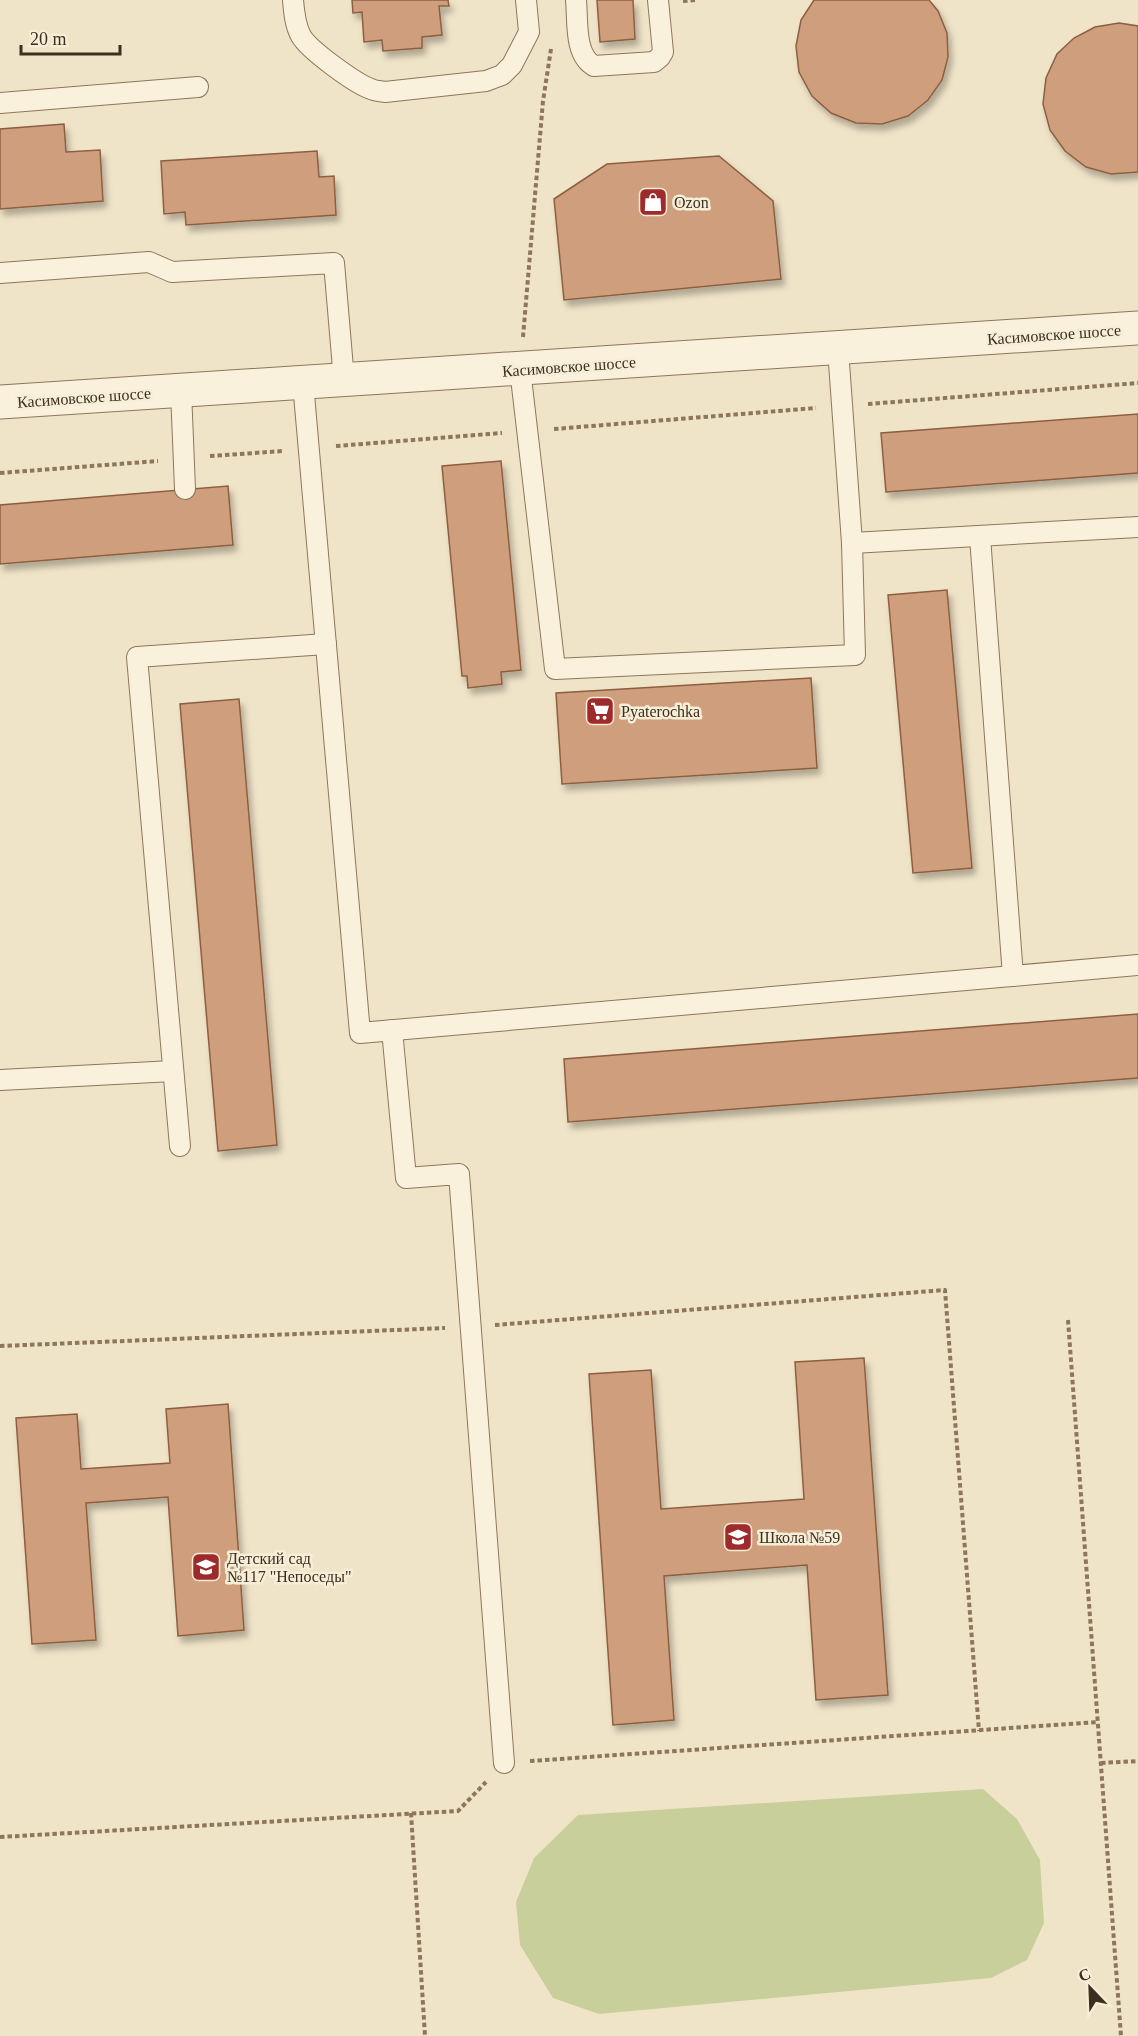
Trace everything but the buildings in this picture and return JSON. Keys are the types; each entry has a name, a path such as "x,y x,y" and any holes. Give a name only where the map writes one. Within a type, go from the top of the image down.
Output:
{"street":[{"name":"Касимовское шоссе","path":"0,402 1138,328"}],"lane":[{"path":"293,0 295,20 300,35 310,48 358,82 370,89 385,92 486,81 502,75 512,65 529,32 526,0"},
{"path":"576,0 581,51 588,62 594,66 654,62 660,57 663,52 658,0"},
{"path":"0,103 198,87"},
{"path":"0,273 149,262 172,272 334,263 344,380"},
{"path":"520,369 555,669 855,655 852,543 838,349"},
{"path":"303,383 360,1033 1138,965"},
{"path":"181,391 185,489"},
{"path":"852,543 1138,527"},
{"path":"980,537 1013,976"},
{"path":"180,1146 137,657 326,644"},
{"path":"392,1030 406,1178 459,1174 504,1763"},
{"path":"0,1080 173,1071"}],"path":[{"path":"520,369 543,101 552,52 551,42"},
{"path":"0,473 1138,383"},
{"path":"0,1346 471,1326 945,1290 979,1731"},
{"path":"1068,1320 1121,2036"},
{"path":"0,1837 458,1811 504,1763 1098,1722"},
{"path":"1101,1763 1138,1761"},
{"path":"411,1814 425,2036"}],"green space":[{"path":"983,1789 1017,1819 1040,1860 1044,1923 1027,1960 991,1978 599,2014 553,1998 520,1945 516,1902 534,1858 578,1815"}],"place":[{"name":"Ozon","path":"653,202"},
{"name":"Pyaterochka","path":"600,711"},
{"name":"Школа №59","path":"738,1537"},
{"name":"Детский сад №117 \"Непоседы\"","path":"206,1567"}]}
